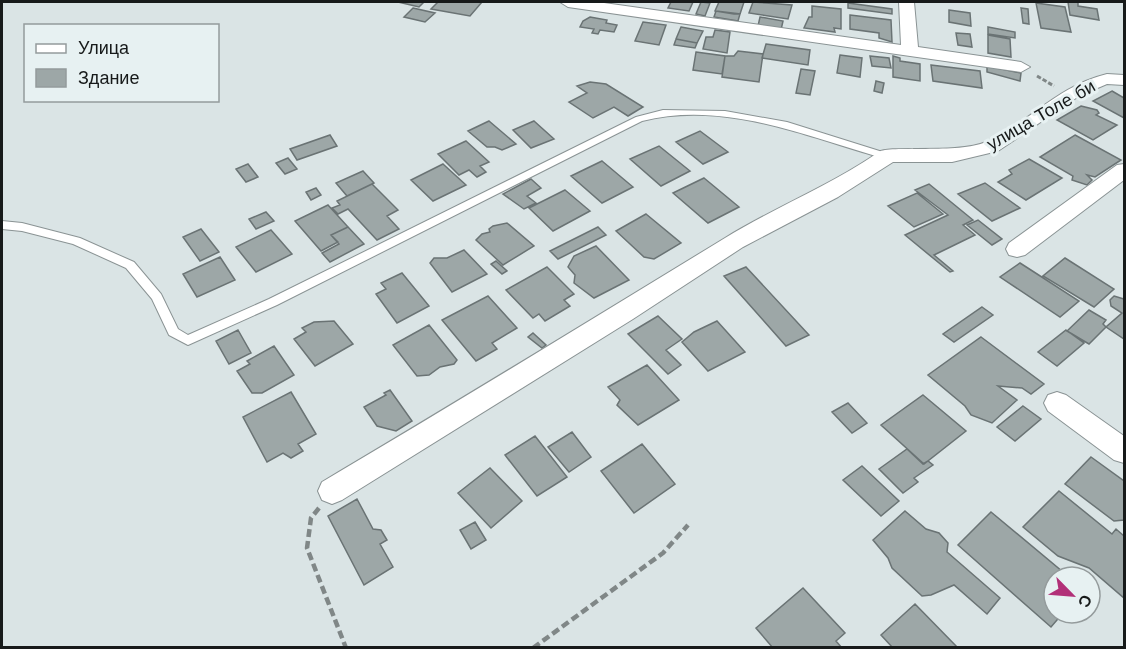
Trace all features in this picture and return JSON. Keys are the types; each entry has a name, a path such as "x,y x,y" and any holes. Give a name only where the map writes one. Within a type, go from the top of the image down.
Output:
{"street":[{"path":"568,2 910,49 1021,67"},
{"path":"908,2 910,49"},
{"name":"улица Толе би","path":"888,156 946,159 993,147 1070,95 1099,80 1125,80"},
{"path":"332,491 625,313 735,242 831,192 888,156"},
{"path":"1017,249 1125,170"},
{"path":"1057,403 1125,451"}],"lane":[{"path":"2,225 22,227 76,241 130,265 157,297 173,332 188,340 273,302 639,119 663,113 724,114 788,125 888,156"}],"path":[{"path":"1021,67 1070,95"},
{"path":"332,491 311,518 307,548 346,648"},
{"path":"533,648 663,554 688,525"}],"building":[{"path":"398,2 424,2 419,7"},
{"path":"438,2 482,2 470,16 431,9"},
{"path":"671,2 693,2 689,11 668,8"},
{"path":"701,2 710,3 705,16 696,14"},
{"path":"719,2 744,2 740,14 734,14 715,11"},
{"path":"753,2 792,5 788,19 749,13"},
{"path":"1068,2 1078,2 1078,6 1097,9 1099,20 1070,15"},
{"path":"848,3 892,9 892,14 848,8"},
{"path":"1036,3 1065,7 1071,32 1041,28"},
{"path":"812,6 841,9 841,29 834,28 835,32 804,28 809,17 812,17"},
{"path":"413,8 435,13 425,22 404,17"},
{"path":"1021,8 1028,9 1029,24 1023,23"},
{"path":"949,10 970,13 971,26 949,22"},
{"path":"716,11 740,14 738,21 714,17"},
{"path":"850,15 891,20 892,42 879,38 879,33 850,29"},
{"path":"590,17 607,20 606,23 617,25 614,32 600,30 598,34 592,33 594,29 580,27 583,21"},
{"path":"760,17 783,21 781,30 758,26"},
{"path":"643,22 666,25 659,45 635,41"},
{"path":"681,27 703,31 697,43 676,39"},
{"path":"988,27 1015,32 1015,38 988,34"},
{"path":"715,30 730,32 727,53 703,49 706,37 713,37"},
{"path":"956,33 970,34 972,47 958,45"},
{"path":"988,35 1010,39 1011,57 988,53"},
{"path":"676,39 697,43 695,48 674,45"},
{"path":"766,44 810,50 808,65 762,58"},
{"path":"738,51 763,54 759,82 722,77 725,56 734,56"},
{"path":"696,52 725,56 722,74 693,70"},
{"path":"840,55 862,58 860,77 837,73"},
{"path":"870,56 889,58 891,68 872,66"},
{"path":"893,56 900,58 900,61 920,64 920,81 893,77"},
{"path":"931,65 980,71 982,88 933,81"},
{"path":"987,66 1021,73 1020,81 987,72"},
{"path":"801,69 815,71 810,95 796,93"},
{"path":"876,81 884,83 882,93 874,91"},
{"path":"590,82 606,84 643,107 628,116 614,107 593,118 569,102 587,93 577,86"},
{"path":"1112,91 1124,98 1124,118 1093,101"},
{"path":"1081,106 1097,110 1099,113 1096,115 1117,125 1093,140 1057,120"},
{"path":"489,121 516,144 502,150 487,147 468,131"},
{"path":"534,121 554,139 531,148 513,130"},
{"path":"700,131 728,152 703,164 676,142"},
{"path":"330,135 337,146 297,160 290,149"},
{"path":"1075,135 1121,160 1095,177 1087,175 1092,180 1087,185 1072,180 1073,176 1040,157"},
{"path":"466,141 489,162 480,166 486,172 477,177 469,170 459,175 438,154"},
{"path":"659,146 690,171 661,186 630,159"},
{"path":"288,158 297,169 285,174 276,163"},
{"path":"1029,159 1062,178 1026,200 998,182 1012,174 1009,170"},
{"path":"602,161 633,187 602,203 571,176"},
{"path":"248,164 258,177 246,182 236,169"},
{"path":"443,164 466,185 433,201 411,180"},
{"path":"363,171 374,183 347,196 336,183"},
{"path":"704,178 739,207 708,223 673,193"},
{"path":"531,179 541,188 527,196 536,203 524,209 503,194"},
{"path":"985,183 1020,208 992,221 958,194"},
{"path":"372,184 398,210 387,216 399,229 377,240 348,209 338,214 332,208 340,205 337,201"},
{"path":"929,184 973,220 963,225 975,235 934,255 953,271 950,272 905,235 948,215 915,190"},
{"path":"316,188 321,195 311,200 306,192"},
{"path":"565,190 590,211 553,231 529,208"},
{"path":"917,193 943,214 914,227 888,206"},
{"path":"328,205 348,227 331,235 338,242 321,251 295,221"},
{"path":"266,212 274,221 256,229 249,219"},
{"path":"646,214 681,243 654,259 644,257 616,231"},
{"path":"978,220 1002,239 992,245 967,225"},
{"path":"507,223 534,246 503,265 476,240 482,234 490,232 489,229 493,226"},
{"path":"348,227 364,244 330,262 322,253 339,244 331,235"},
{"path":"598,227 606,235 558,259 550,251"},
{"path":"201,229 219,252 200,261 183,237"},
{"path":"271,230 292,254 256,272 236,247"},
{"path":"596,246 629,280 594,298 574,283 575,275 568,267 574,256"},
{"path":"464,250 487,274 452,292 430,263 434,258 447,258"},
{"path":"220,257 235,280 197,297 183,274"},
{"path":"1065,258 1114,289 1094,307 1043,276"},
{"path":"496,261 507,271 502,274 491,264"},
{"path":"1020,263 1079,301 1060,317 1000,277"},
{"path":"547,267 574,294 564,300 570,306 545,321 539,314 533,318 506,290"},
{"path":"746,267 809,335 786,346 724,276"},
{"path":"402,273 429,306 397,323 376,294 386,289 381,283"},
{"path":"488,296 517,328 492,343 497,349 476,361 442,320"},
{"path":"1114,296 1124,299 1124,339 1106,327 1122,313 1111,306 1110,300"},
{"path":"982,307 993,315 954,342 943,334"},
{"path":"1089,310 1106,320 1103,324 1106,327 1089,344 1067,331"},
{"path":"658,316 682,339 666,350 681,365 668,374 628,334"},
{"path":"334,321 353,344 315,366 294,339 306,332 302,328 314,322"},
{"path":"717,321 745,352 708,371 682,342 694,332"},
{"path":"429,325 457,360 454,364 440,367 429,375 417,376 393,345"},
{"path":"238,330 251,353 229,364 216,341"},
{"path":"1066,330 1084,343 1057,366 1038,352"},
{"path":"533,333 546,345 542,348 528,337"},
{"path":"981,337 1044,384 1031,394 1022,388 998,386 1017,400 992,423 971,415 965,406 928,375"},
{"path":"274,346 294,375 262,393 252,393 237,371 250,364 247,361"},
{"path":"647,365 679,400 638,425 617,405 620,400 608,387"},
{"path":"390,390 412,421 396,431 377,426 364,407 386,395 384,393"},
{"path":"291,392 316,434 298,444 303,451 291,458 283,453 267,462 243,417"},
{"path":"923,395 966,431 924,464 881,425"},
{"path":"848,403 867,423 852,433 832,412"},
{"path":"1023,406 1041,419 1015,441 997,427"},
{"path":"572,432 591,457 569,472 548,447"},
{"path":"535,436 567,477 537,496 505,455"},
{"path":"642,444 675,484 634,513 601,471"},
{"path":"907,449 923,464 928,461 933,465 914,478 918,482 903,493 879,469"},
{"path":"1091,457 1124,481 1124,520 1114,521 1065,484"},
{"path":"862,466 899,501 881,516 843,480"},
{"path":"490,468 522,501 491,528 458,493"},
{"path":"1059,491 1112,534 1116,529 1124,536 1124,598 1102,579 1102,565 1081,565 1058,556 1023,527"},
{"path":"357,499 373,529 381,530 387,540 380,544 393,567 364,585 328,516"},
{"path":"905,511 926,529 939,533 948,543 947,552 1000,598 987,614 954,585 931,595 922,596 892,568 888,558 873,540"},
{"path":"991,512 1055,565 1042,565 1042,619 958,545"},
{"path":"475,522 486,540 471,549 460,530"},
{"path":"803,588 845,633 836,641 842,648 773,648 756,628"},
{"path":"915,604 958,648 893,648 881,635"}]}
